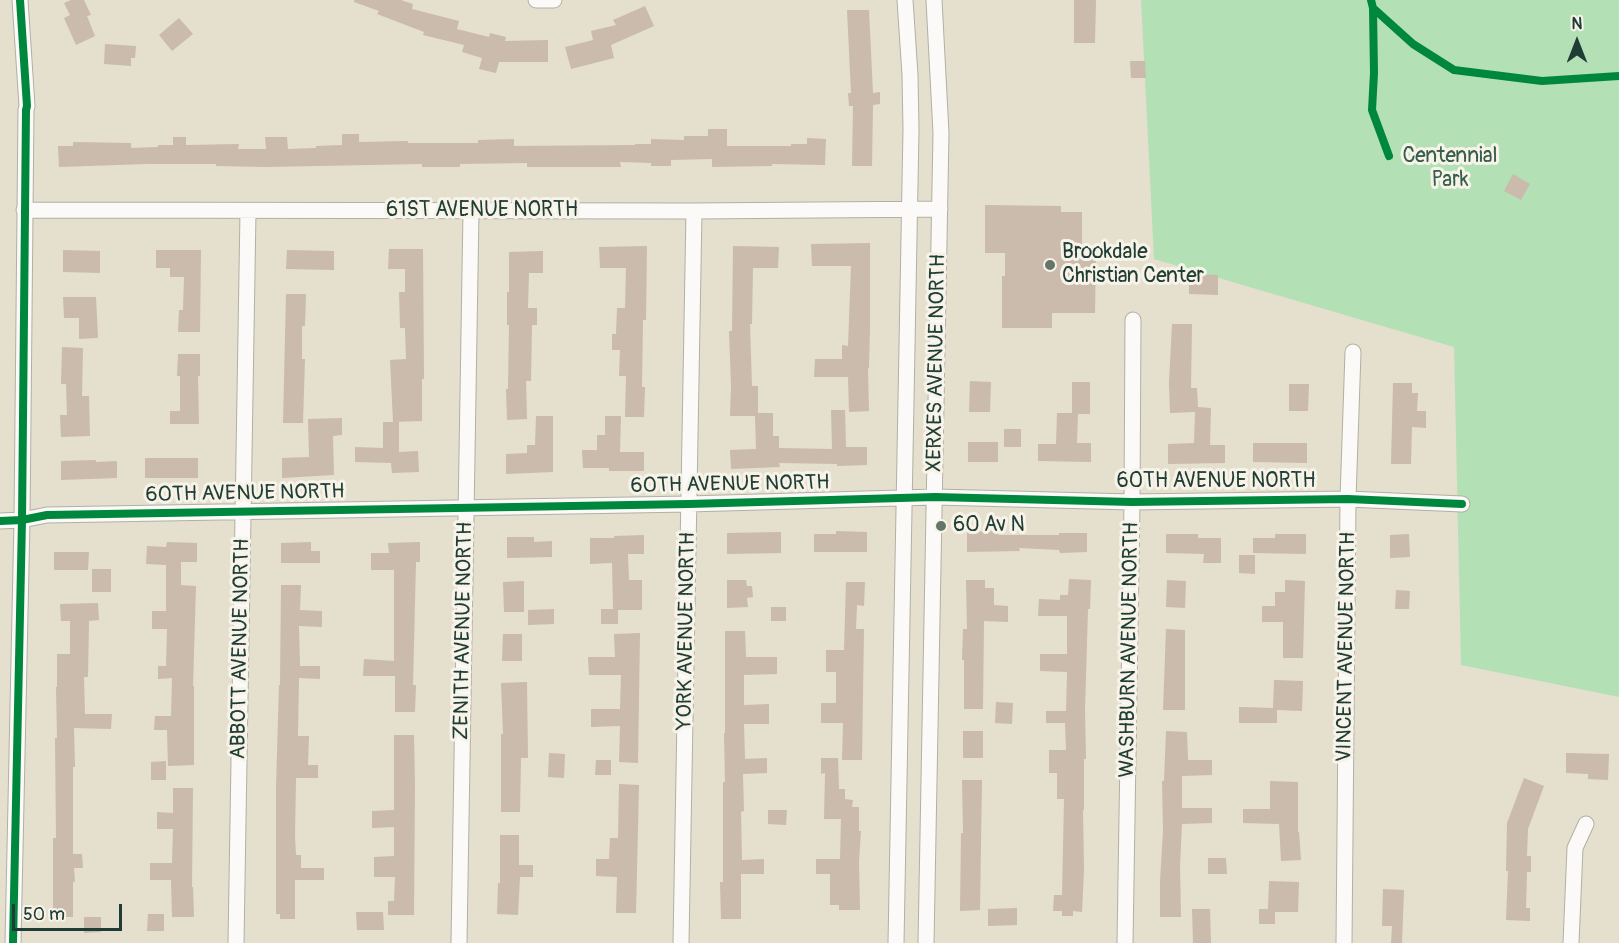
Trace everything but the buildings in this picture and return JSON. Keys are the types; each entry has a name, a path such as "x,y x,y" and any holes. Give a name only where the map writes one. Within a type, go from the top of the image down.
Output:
{"street":[{"path":"13,943 22,520 27,106 20,0"},
{"path":"536,0 554,0"},
{"name":"XERXES AVENUE NORTH","path":"896,943 911,108 905,0"},
{"name":"XERXES AVENUE NORTH","path":"926,943 941,133 934,0"},
{"name":"61ST AVENUE NORTH","path":"24,210 940,209"},
{"name":"ABBOTT AVENUE NORTH","path":"236,943 248,210"},
{"name":"ZENITH AVENUE NORTH","path":"459,943 471,210"},
{"name":"YORK AVENUE NORTH","path":"681,943 694,210"},
{"name":"WASHBURN AVENUE NORTH","path":"1125,943 1133,320"},
{"name":"VINCENT AVENUE NORTH","path":"1344,943 1348,499 1353,352"},
{"name":"60TH AVENUE NORTH","path":"0,521 47,515 689,504 935,497 1132,502 1348,499 1462,504"},
{"path":"1571,943 1575,848 1586,824"}],"green space":[{"name":"Centennial Park","path":"1141,0 1619,0 1619,697 1461,665 1454,347 1154,259"}],"cycle path":[{"path":"13,943 22,520 27,106 20,0"},
{"path":"1371,0 1373,8 1413,44 1454,70 1542,81 1619,76"},
{"path":"1373,8 1372,110 1389,156"},
{"path":"0,521 47,515 689,504 935,497 1132,502 1348,499 1462,504"}],"place":[{"name":"Brookdale Christian Center","path":"1050,265"},
{"name":"60 Av N","path":"941,526"}]}
